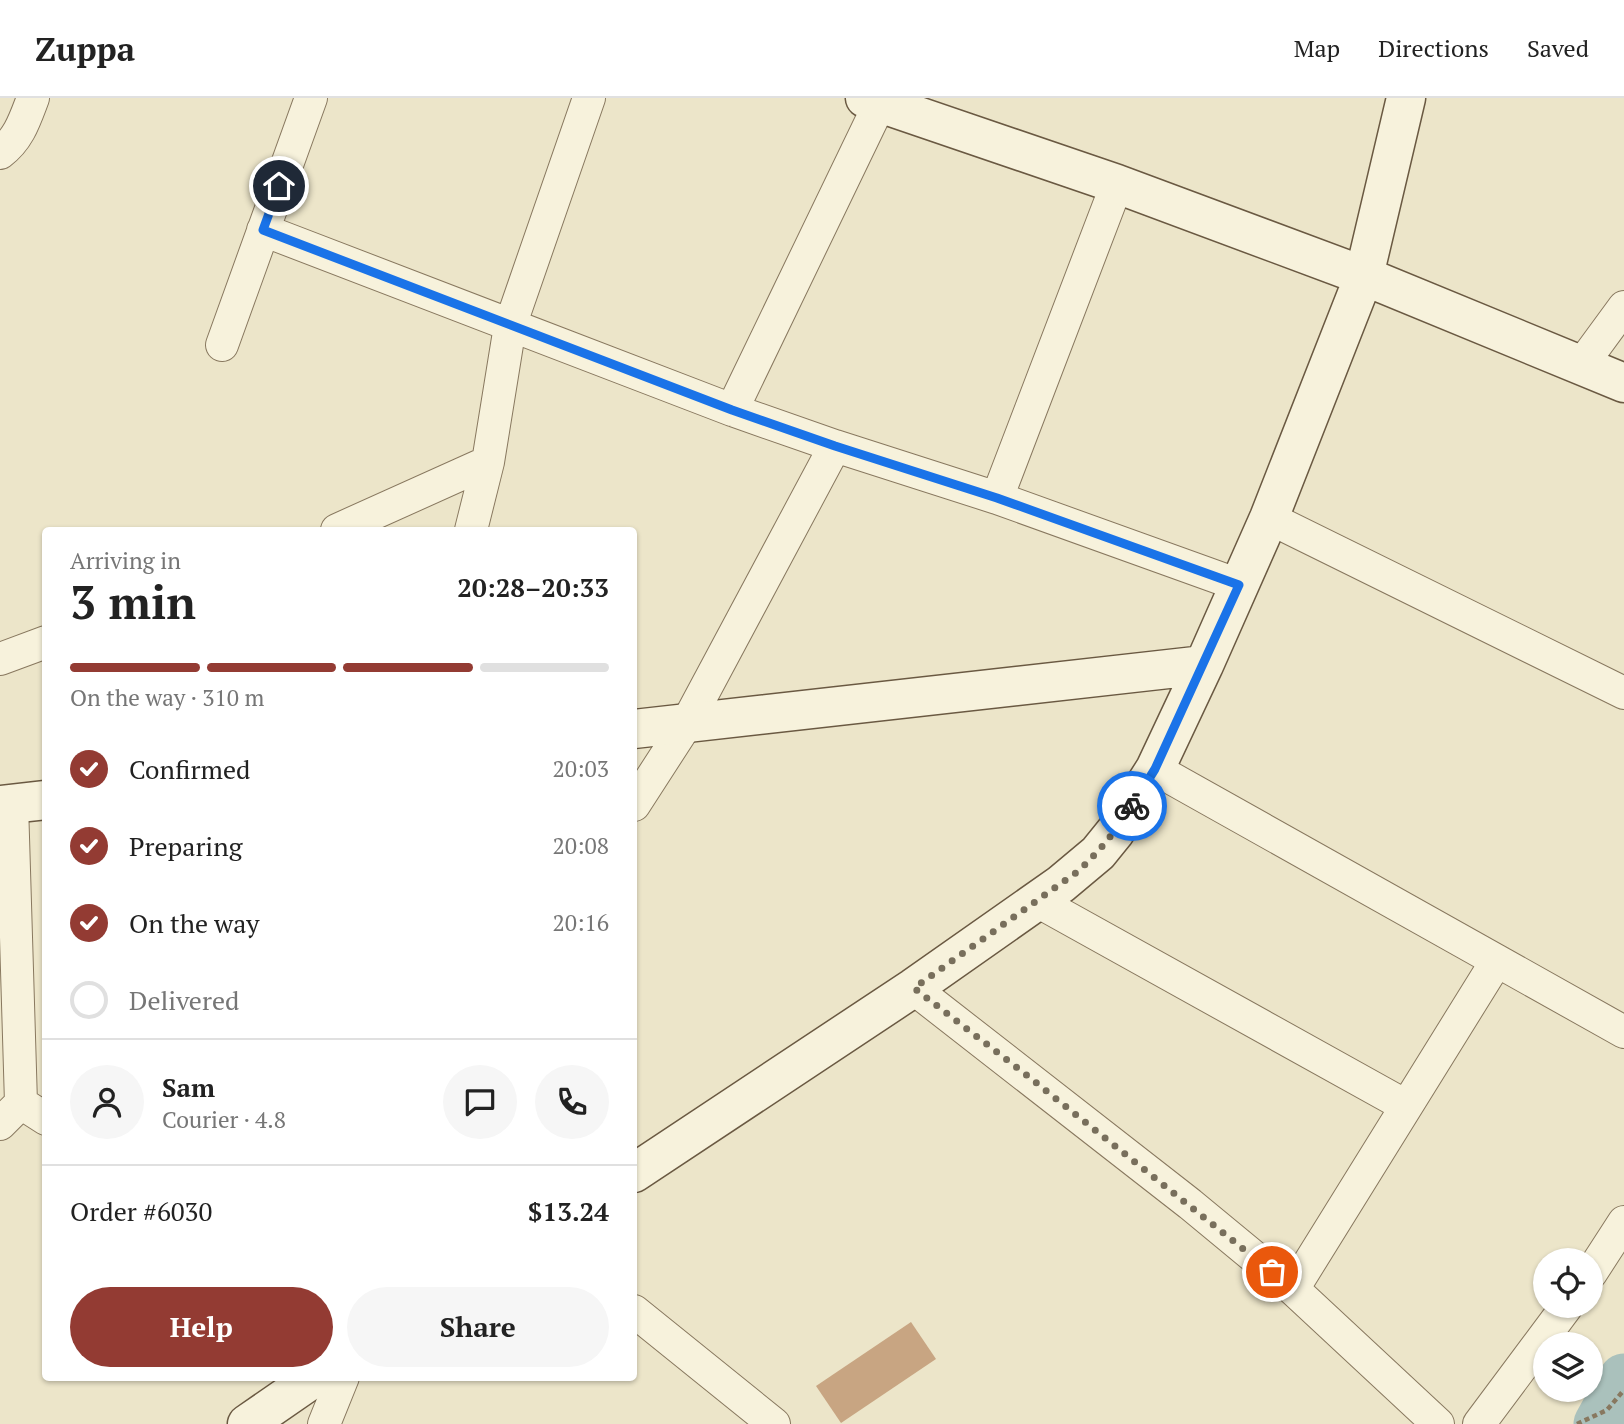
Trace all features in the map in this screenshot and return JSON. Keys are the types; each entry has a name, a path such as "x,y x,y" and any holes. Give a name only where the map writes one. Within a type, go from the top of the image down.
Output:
{"street":[{"path":"0,153 17,137 33,98"},
{"path":"222,345 311,98"},
{"path":"472,527 488,463 510,326 589,98"},
{"path":"637,1171 914,988 1037,901 1077,872 1098,853 1115,832 1155,769 1269,518 1364,276 1406,98"},
{"path":"732,410 872,101 924,108 1117,184 1364,276 1624,383"},
{"path":"997,498 1117,184"},
{"path":"263,230 732,410 997,498 1239,585"},
{"path":"1580,367 1624,307"},
{"path":"637,800 687,723 835,446"},
{"path":"344,527 488,463"},
{"path":"1269,518 1624,693"},
{"path":"0,659 42,643"},
{"path":"637,729 1204,665"},
{"path":"1155,769 1624,1032"},
{"path":"19,803 22,1115"},
{"path":"1037,901 1406,1106"},
{"path":"1293,1289 1496,961"},
{"path":"914,988 1293,1289 1438,1424"},
{"path":"1603,1254 1624,1222"},
{"path":"637,1313 774,1424"},
{"path":"1479,1424 1558,1318"},
{"path":"247,1424 309,1381"},
{"path":"324,1424 341,1381"}],"path":[{"path":"1577,1424 1607,1410 1624,1390"}],"building":[{"path":"911,1322 936,1359 841,1423 816,1386"}],"waterway":[{"path":"1599,1424 1624,1379"}],"way so far":[{"path":"1132,806 1098,853 1077,872 914,988 1190,1204 1272,1272"}],"route":[{"path":"279,186 263,230 732,410 997,498 1239,585 1155,769 1132,806"}]}
